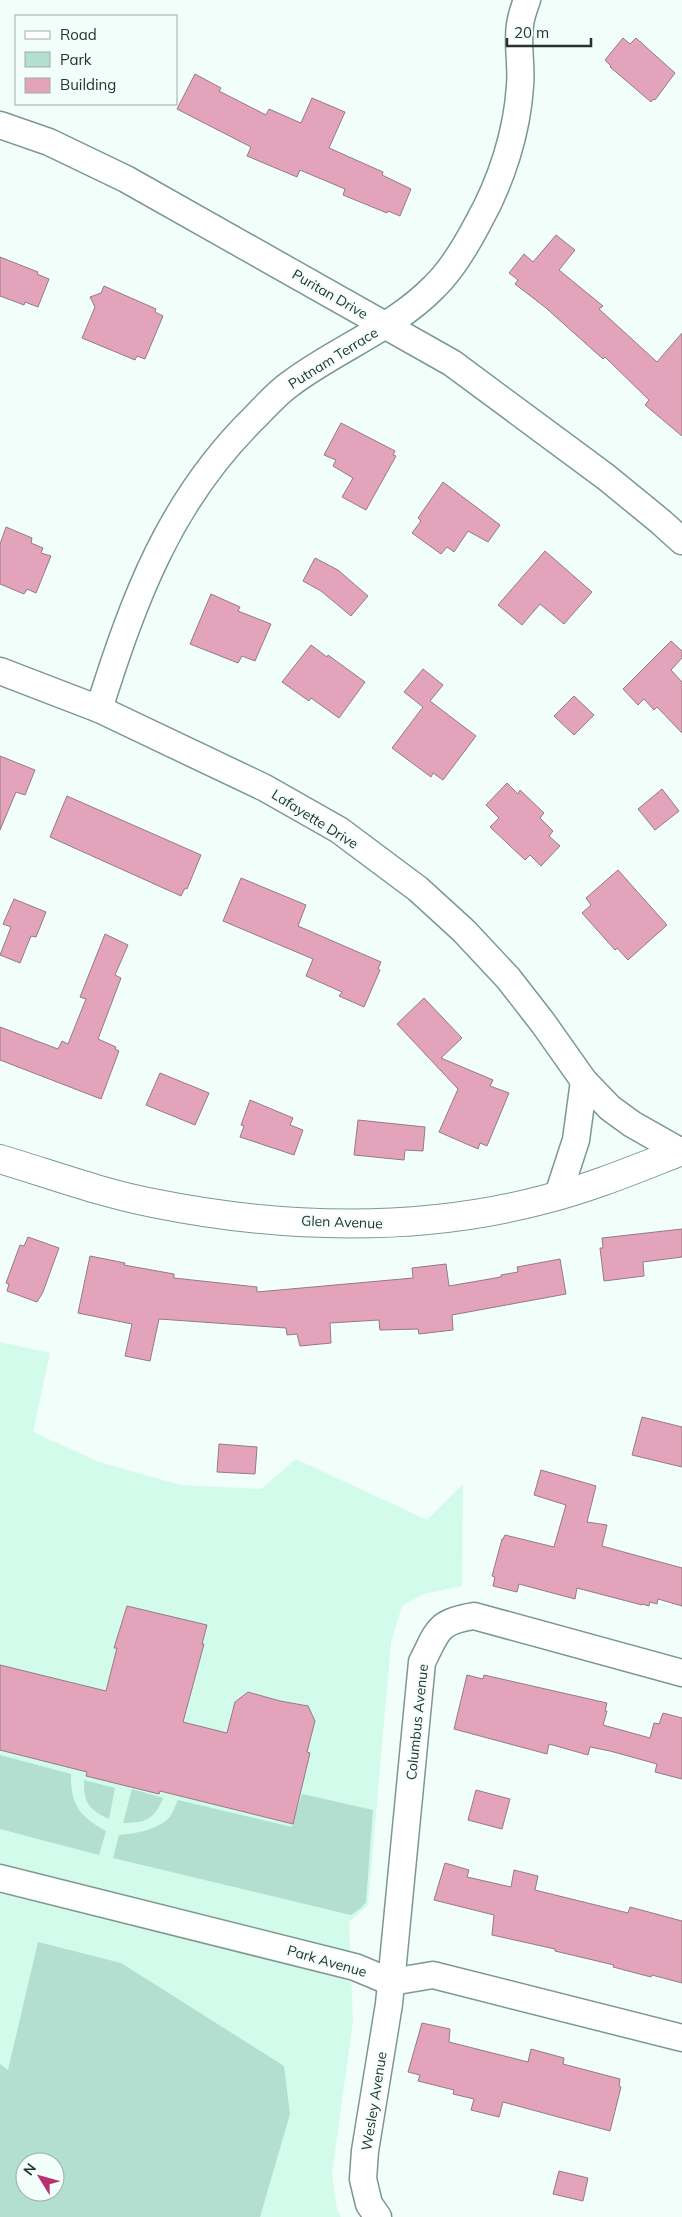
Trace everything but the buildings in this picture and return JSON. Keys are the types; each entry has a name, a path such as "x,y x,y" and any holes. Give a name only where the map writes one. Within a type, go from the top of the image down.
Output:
{"street":[{"name":"Putnam Terrace","path":"98,709 116,653 146,576 172,523 203,477 234,437 289,384 385,326 434,287 458,256 483,213 498,178 515,129 520,85 520,26 527,0"},
{"name":"Puritan Drive","path":"0,125 48,142 126,179 452,363 606,477 662,522 682,541"},
{"name":"Lafayette Drive","path":"0,671 98,709 273,793 339,830 418,889 464,931 508,978 584,1081 618,1113 682,1151"},
{"path":"558,1195 576,1140 584,1081"},
{"name":"Glen Avenue","path":"0,1159 152,1203 249,1218 400,1223 460,1217 558,1195 623,1174 682,1151"},
{"name":"Columbus Avenue","path":"391,1982 422,1662 439,1629 455,1619 474,1616 682,1673"},
{"name":"Park Avenue","path":"0,1878 355,1967 391,1982"},
{"path":"391,1982 433,1975 682,2038"},
{"name":"Wesley Avenue","path":"378,2217 369,2204 363,2178 365,2151 391,1982"}],"shaded area":[{"path":"0,1342 50,1353 33,1432 99,1462 181,1485 261,1489 296,1459 427,1520 463,1484 462,1586 423,1594 402,1606 391,1642 368,1905 349,1922 353,2021 332,2174 337,2209 341,2217 0,2217"}],"green space":[{"path":"0,1755 71,1774 72,1794 78,1808 89,1820 106,1831 99,1855 0,1829"},
{"path":"84,1780 115,1788 109,1819 96,1812 89,1805 85,1795"},
{"path":"132,1789 163,1798 156,1811 148,1819 123,1823"},
{"path":"302,1794 373,1810 366,1902 351,1915 113,1858 119,1835 158,1826 170,1816 178,1800 292,1827"},
{"path":"38,1942 121,1963 284,2066 290,2114 260,2217 0,2217 0,2064 8,2070"}]}
